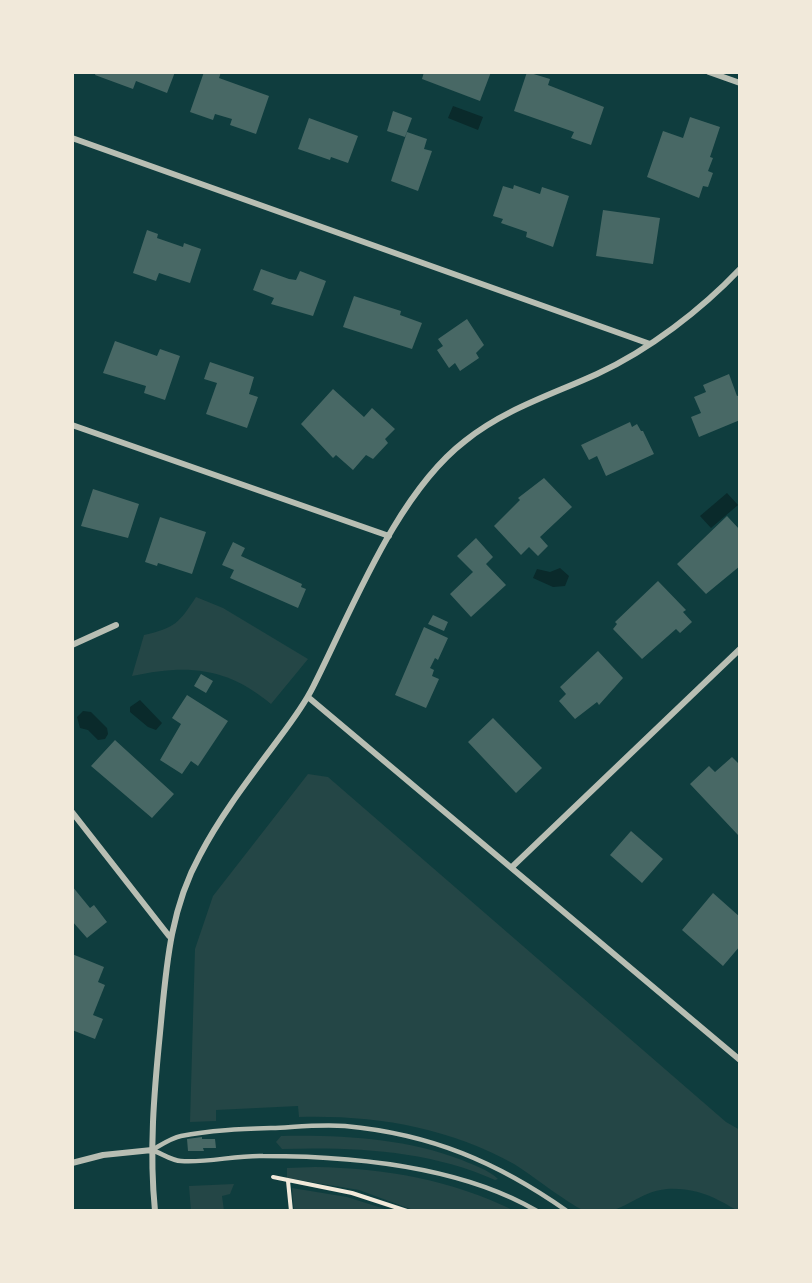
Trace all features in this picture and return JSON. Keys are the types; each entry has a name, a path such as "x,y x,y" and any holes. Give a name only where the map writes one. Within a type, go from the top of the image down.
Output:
{"street":[{"path":"709,72 740,83"},
{"path":"72,138 650,344"},
{"path":"155,1211 152,1150 153,1108 170,936 183,892 200,854 234,800 309,697 389,536 437,466 463,442 498,417 598,373 650,344 740,269"},
{"path":"72,425 389,536"},
{"path":"72,645 116,625"},
{"path":"512,867 740,649"},
{"path":"309,697 740,1060"},
{"path":"72,812 170,936"},
{"path":"72,1163 103,1155 152,1150"}],"lane":[{"path":"152,1150 178,1136 235,1129 342,1126 382,1131 435,1142 470,1154 526,1182 567,1211"},
{"path":"152,1150 180,1162 250,1155 326,1156 402,1165 475,1185 537,1211"}],"path":[{"path":"273,1177 352,1193 407,1211"},
{"path":"288,1181 291,1211"}],"shaded area":[{"path":"453,106 483,117 478,130 448,118"},
{"path":"727,493 738,505 711,528 700,516"},
{"path":"560,568 569,576 565,586 553,587 533,578 537,569 550,572"},
{"path":"196,597 223,608 308,659 271,704 238,682 206,672 171,670 132,676 144,635 170,627 180,619"},
{"path":"140,700 162,723 156,730 148,727 130,712 130,707"},
{"path":"83,711 91,712 107,728 108,734 105,739 98,740 88,730 80,728 77,717"},
{"path":"308,774 328,777 726,1122 740,1130 740,1211 701,1193 667,1189 656,1191 610,1211 586,1211 514,1164 463,1141 437,1132 383,1121 299,1117 298,1106 216,1110 216,1121 190,1122 195,949 213,896"},
{"path":"281,1136 350,1137 395,1142 462,1160 486,1170 498,1179 495,1180 444,1162 390,1152 282,1149 276,1142"},
{"path":"287,1168 367,1170 418,1178 467,1191 515,1211 416,1211 359,1190 287,1178"},
{"path":"234,1184 230,1194 222,1196 224,1211 191,1211 189,1186"},
{"path":"292,1188 347,1197 391,1211 294,1211"}],"building":[{"path":"96,72 175,72 167,93 136,81 133,89 95,75"},
{"path":"204,72 221,72 219,78 269,96 256,134 230,125 232,119 215,114 213,120 190,112"},
{"path":"424,72 491,72 480,101 422,79"},
{"path":"527,72 550,79 548,85 604,107 591,145 571,138 574,132 514,111"},
{"path":"393,111 412,118 405,137 387,131"},
{"path":"690,117 720,127 710,157 713,158 708,171 713,173 708,187 703,186 699,198 647,177 663,131 683,138"},
{"path":"309,118 358,136 348,163 331,157 330,160 298,149"},
{"path":"407,132 427,139 424,149 432,151 418,191 391,181"},
{"path":"514,185 540,194 542,187 569,196 553,247 526,237 527,232 501,223 503,219 493,216 503,186 513,189"},
{"path":"603,210 660,218 653,264 596,256"},
{"path":"147,230 158,234 157,238 183,247 184,243 201,249 190,283 159,273 156,281 133,273"},
{"path":"261,269 296,280 300,271 326,281 313,316 271,304 274,298 253,290"},
{"path":"354,296 401,311 400,315 422,323 412,349 343,327"},
{"path":"467,319 484,345 476,353 479,358 460,371 455,363 449,368 437,350 443,346 438,339"},
{"path":"115,341 157,356 160,349 180,356 165,400 144,393 146,386 103,373"},
{"path":"210,362 254,377 249,394 258,397 247,428 206,414 217,383 204,379"},
{"path":"729,374 737,396 740,395 740,420 699,437 691,417 701,413 694,397 706,392 703,385"},
{"path":"333,389 364,417 372,408 395,429 385,439 388,443 373,459 366,455 353,470 336,455 333,458 301,424"},
{"path":"630,422 632,427 637,424 643,431 654,454 606,476 597,456 589,460 581,445"},
{"path":"544,478 572,507 540,537 548,546 538,556 529,547 521,555 494,526 520,500 518,498"},
{"path":"93,489 139,504 128,538 81,526"},
{"path":"727,516 740,530 740,566 706,594 677,564"},
{"path":"160,517 206,532 192,574 158,563 157,566 145,562"},
{"path":"476,538 493,557 486,564 506,585 471,617 450,594 473,572 457,556"},
{"path":"233,542 245,548 241,556 302,584 301,587 306,589 298,608 230,578 234,570 222,565"},
{"path":"658,581 686,610 683,612 692,622 680,633 676,629 642,659 613,629 617,624 615,622"},
{"path":"433,615 448,622 444,631 428,624"},
{"path":"424,627 448,638 438,660 435,658 430,668 434,670 432,676 439,679 426,708 395,695"},
{"path":"598,651 623,678 599,705 597,702 575,719 559,701 566,694 560,687"},
{"path":"201,674 213,681 206,693 194,686"},
{"path":"187,695 228,721 198,766 191,761 182,774 160,760 181,724 172,718"},
{"path":"493,718 542,768 516,793 468,742"},
{"path":"115,740 174,794 152,818 91,766"},
{"path":"732,757 740,765 738,835 690,784 709,766 715,772"},
{"path":"631,831 663,859 642,883 610,855"},
{"path":"72,886 90,908 94,905 107,922 87,938 72,921"},
{"path":"713,893 740,917 740,946 723,966 682,930"},
{"path":"72,954 104,967 98,982 105,985 93,1015 103,1019 95,1039 72,1030"},
{"path":"202,1137 202,1139 215,1139 216,1148 188,1151 187,1139"}]}
